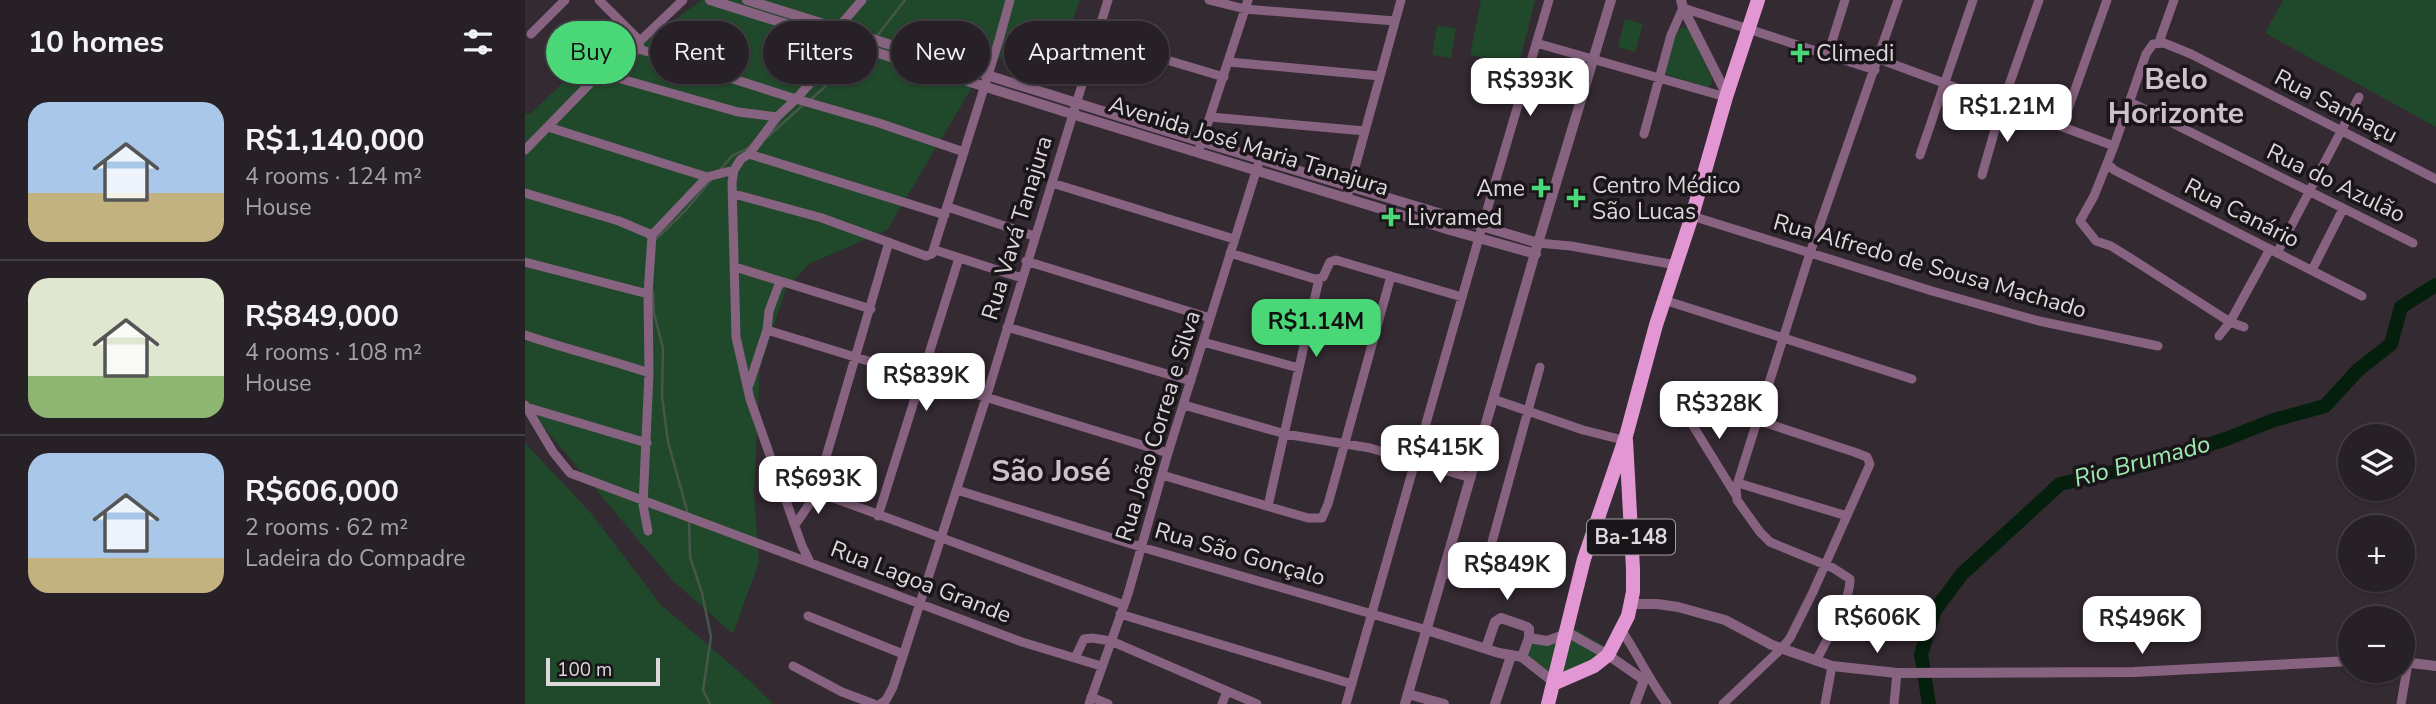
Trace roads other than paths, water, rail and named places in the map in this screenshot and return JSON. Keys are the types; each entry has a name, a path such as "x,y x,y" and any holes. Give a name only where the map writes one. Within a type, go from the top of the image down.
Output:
{"main road":[{"name":"BA-148","path":"1555,683 1564,633 1584,559 1625,439 1644,364 1758,0"},
{"name":"Ba-148","path":"1608,656 1622,631 1631,604 1633,569 1625,439"},
{"path":"1606,490 1629,493"},
{"path":"1548,704 1555,683 1594,666 1608,656"}],"street":[{"path":"531,34 565,0"},
{"path":"599,0 639,45 796,99 964,152"},
{"path":"636,47 683,0"},
{"name":"Avenida José Maria Tanajura","path":"710,0 753,6 811,21"},
{"path":"844,21 862,0"},
{"path":"990,67 1010,0"},
{"name":"Rua Vavá Tanajura","path":"1102,21 1108,0"},
{"path":"1209,0 1395,21"},
{"path":"1348,192 1401,0"},
{"path":"1346,704 1549,0"},
{"path":"1444,704 1407,699 1611,0"},
{"path":"1828,54 1845,0"},
{"path":"1735,494 1809,253 1898,0"},
{"path":"1920,155 1973,0"},
{"path":"1982,175 2002,105 2039,0"},
{"path":"2062,126 2107,0"},
{"path":"2173,0 2159,42 2153,44 2146,54 2107,163 2080,221 2096,241 2111,246 2230,322 2244,327"},
{"path":"1682,4 1748,30 1873,69"},
{"path":"1644,134 1682,4"},
{"path":"1682,4 1726,96"},
{"path":"1200,147 1246,5"},
{"name":"Avenida José Maria Tanajura","path":"753,6 793,21"},
{"name":"Rua Sanhaçu","path":"2159,42 2191,54 2436,179"},
{"path":"1536,43 1726,96"},
{"path":"1879,59 2114,145"},
{"path":"1169,61 1224,77"},
{"path":"1229,62 1380,76"},
{"name":"Avenida José Maria Tanajura","path":"990,81 1200,147 1257,170 1348,192 1537,248"},
{"path":"636,83 738,112 777,117"},
{"path":"525,150 589,84"},
{"path":"809,84 777,117 749,154 741,159 734,170 732,182 737,337 749,390 809,560"},
{"path":"734,194 822,218 930,256 935,250 985,84"},
{"name":"Rua Vavá Tanajura","path":"880,704 893,687 986,398 1082,84"},
{"path":"2219,336 2310,192 2359,97"},
{"name":"Rua do Azulão","path":"2130,102 2413,243"},
{"path":"1210,117 1365,131"},
{"path":"548,127 707,177"},
{"name":"Avenida José Maria Tanajura","path":"1200,147 1260,158 1348,192"},
{"path":"749,154 1034,236"},
{"name":"Rua João Correa e Silva","path":"1090,701 1122,609 1260,158"},
{"name":"Rua Canário","path":"2107,163 2114,170 2362,296"},
{"path":"648,531 643,500 652,235 707,177 734,170"},
{"path":"1052,183 1234,239"},
{"path":"525,193 619,221 652,235"},
{"path":"2312,270 2343,209"},
{"name":"Rua Alfredo de Sousa Machado","path":"1692,216 2039,321 2158,346"},
{"path":"795,525 819,490 821,475 889,242"},
{"path":"1537,248 1571,246 1676,265"},
{"path":"935,250 1022,278"},
{"path":"1230,253 1319,279"},
{"path":"878,516 958,258"},
{"path":"1268,506 1319,279 1328,264 1332,260 1462,297"},
{"path":"525,261 648,294"},
{"path":"1026,261 1210,317"},
{"path":"735,267 871,309"},
{"path":"1162,475 1308,518 1322,518 1391,276"},
{"path":"749,390 750,377 767,330 769,312 782,282"},
{"path":"1664,300 1912,379"},
{"path":"1007,327 1191,381"},
{"path":"767,330 1168,453"},
{"path":"525,335 649,373"},
{"path":"1203,342 1299,368"},
{"path":"1444,573 1473,583 1478,582 1483,575 1540,367"},
{"path":"1493,399 1611,438 1625,439"},
{"path":"1679,403 1760,532 1770,542 1845,574 1851,582 1816,661"},
{"path":"1184,405 1285,434 1390,453 1471,478"},
{"path":"525,406 647,443"},
{"name":"Rua Lagoa Grande","path":"525,406 553,452 570,473 1023,642 1101,666"},
{"path":"1723,704 1782,648 1799,620 1867,473 1870,460 1757,420"},
{"path":"1738,483 1847,516"},
{"name":"Rua São Gonçalo","path":"957,489 1141,547 1516,656"},
{"path":"819,490 824,496 1122,609 1352,684"},
{"path":"1631,604 1678,607 1725,620 1782,648 1832,666 1897,673 2134,672 2338,662"},
{"path":"808,616 903,654"},
{"path":"1486,648 1494,625 1501,618 1529,629 1529,638 1516,656 1495,704"},
{"path":"1622,631 1639,656 1648,681 1635,704"},
{"path":"1529,638 1547,641 1564,633 1648,681 1667,704"},
{"path":"1075,658 1084,639 1111,640 1257,704"},
{"path":"1516,656 1555,683"},
{"path":"2415,664 2436,666"},
{"path":"793,666 842,692 874,704"},
{"path":"1825,704 1832,666"},
{"path":"1894,704 1897,673"},
{"path":"2401,704 2403,683"},
{"path":"1222,704 1227,691"},
{"path":"1090,701 1108,704"}],"waterway":[{"path":"877,36 905,0"},
{"path":"809,101 828,84"},
{"path":"764,140 803,105"},
{"path":"719,171 732,156 752,146"},
{"path":"655,240 686,210 712,179"},
{"name":"Rio Brumado","path":"1929,704 1921,654 1935,610 1962,574 2060,484 2148,464 2226,439 2274,420 2325,406 2358,370 2391,344 2401,307 2436,285"},
{"path":"653,291 654,313 663,348 662,396 668,442 688,514"},
{"path":"689,521 690,557 702,593 711,637 703,690 710,704"}],"place":[{"name":"Climedi","path":"1800,53"},
{"name":"Ame","path":"1541,188"},
{"name":"Centro Médico São Lucas","path":"1576,198"},
{"name":"Livramed","path":"1391,217"}],"district":[{"name":"Belo Horizonte","path":"2176,96"},
{"name":"São José","path":"1051,471"}]}
